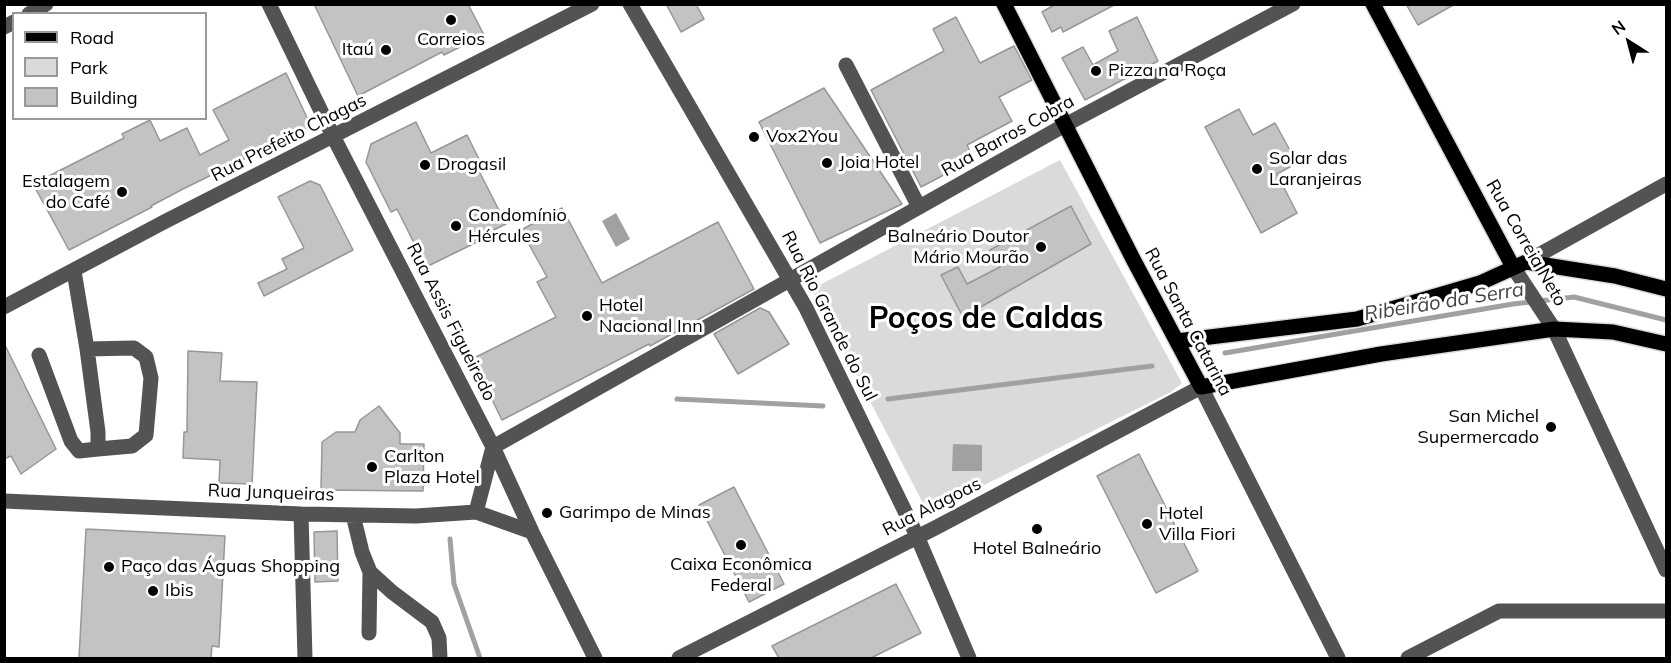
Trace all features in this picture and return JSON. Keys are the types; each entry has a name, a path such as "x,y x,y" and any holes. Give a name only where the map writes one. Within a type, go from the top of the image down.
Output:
{"main road":[{"name":"Rua Santa Catarina","path":"1004,4 1201,387"},
{"name":"Rua Correia Neto","path":"1373,4 1520,265"},
{"path":"1177,341 1357,320 1480,283 1520,265 1615,276 1666,289"},
{"path":"1201,387 1550,324 1613,332 1666,344"}],"street":[{"path":"33,12 46,4"},
{"name":"Rua Assis Figueiredo","path":"269,4 334,138 493,447 532,532 595,658"},
{"name":"Rua Prefeito Chagas","path":"4,307 164,222 334,138 592,4"},
{"name":"Rua Rio Grande do Sul","path":"630,4 811,319 917,536 969,658"},
{"name":"Rua Barros Cobra","path":"493,447 1065,125 1293,4"},
{"path":"846,64 919,207"},
{"path":"1520,265 1666,184"},
{"name":"Rua Correia Neto","path":"1520,265 1666,570"},
{"path":"74,271 87,350 98,432 98,449"},
{"path":"39,355 71,441 79,451 132,446 146,435 151,378 146,357 134,348 87,350"},
{"name":"Rua Alagoas","path":"679,658 1201,387"},
{"name":"Rua Santa Catarina","path":"1201,387 1338,658"},
{"path":"476,512 493,447"},
{"name":"Rua Junqueiras","path":"4,501 301,514 416,516 476,512 532,532"},
{"path":"301,514 305,658"},
{"path":"353,515 362,552 370,572 369,633"},
{"path":"370,572 432,622 439,638 440,658"},
{"path":"1408,658 1499,611 1666,611"}],"green space":[{"path":"1060,160 1182,383 1171,392 928,513 812,289"}],"shaded area":[{"path":"616,213 630,239 616,247 602,221"},
{"path":"953,444 982,445 982,471 952,471"}],"building":[{"path":"314,4 468,4 484,35 444,55 442,52 358,96"},
{"path":"666,4 696,4 704,19 681,32"},
{"path":"1056,4 1116,4 1063,32 1061,27 1052,32 1042,12"},
{"path":"1406,4 1455,4 1418,25"},
{"path":"956,17 980,63 1014,46 1032,80 999,97 1012,121 967,145 974,159 921,187 871,90 944,51 933,29"},
{"path":"1137,17 1158,61 1085,100 1062,58 1083,47 1093,65 1118,51 1109,31"},
{"path":"286,73 311,126 181,190 69,250 33,184 124,138 122,134 150,120 160,141 187,128 200,155 229,140 213,110"},
{"name":"Joia Hotel","path":"824,88 902,204 820,243 759,122"},
{"name":"Solar das Laranjeiras","path":"1239,109 1253,135 1275,123 1297,163 1277,174 1297,213 1261,233 1205,127"},
{"path":"416,122 431,153 467,135 483,167 478,169 506,224 475,239 477,242 426,267 397,209 391,212 366,162 371,144"},
{"path":"310,181 320,185 353,250 264,296 258,283 287,269 282,259 304,248 278,197"},
{"name":"Balneário Doutor Mário Mourão","path":"1071,206 1091,244 963,317 941,275 958,267 967,284 1000,267 990,250"},
{"path":"562,208 602,283 718,222 754,289 650,346 649,344 502,420 472,359 556,317 537,282 547,277 521,230"},
{"path":"760,308 769,312 789,344 738,374 714,334"},
{"path":"4,343 56,449 21,474 11,456 4,459"},
{"path":"188,351 222,353 220,381 257,382 252,484 219,483 220,460 183,458 184,432 187,432"},
{"name":"Carlton Plaza Hotel","path":"379,406 400,433 400,444 424,444 423,491 321,490 322,442 336,432 355,432 360,420"},
{"name":"Hotel Villa Fiori","path":"1139,454 1198,571 1156,593 1097,476"},
{"name":"Caixa Econômica Federal","path":"734,487 784,584 749,602 699,505"},
{"name":"Ibis","path":"86,529 225,536 219,647 212,646 211,658 79,658"},
{"path":"337,531 338,581 315,582 314,532"},
{"path":"896,584 921,633 871,658 779,658 772,646"}],"waterway":[{"name":"Ribeirão da Serra","path":"1225,353 1513,304 1574,297 1666,320"},
{"name":"Ribeirão da Serra","path":"888,399 1152,366"},
{"name":"Ribeirão da Serra","path":"677,399 823,406"},
{"path":"450,539 454,584 480,658"}],"place":[{"name":"Correios","path":"451,20"},
{"name":"Itaú","path":"386,50"},
{"name":"Pizza na Roça","path":"1096,71"},
{"name":"Vox2You","path":"754,137"},
{"name":"Joia Hotel","path":"827,163"},
{"name":"Drogasil","path":"425,165"},
{"name":"Solar das Laranjeiras","path":"1257,169"},
{"name":"Estalagem do Café","path":"122,192"},
{"name":"Condomínio Hércules","path":"456,226"},
{"name":"Balneário Doutor Mário Mourão","path":"1041,247"},
{"name":"Hotel Nacional Inn","path":"587,316"},
{"name":"San Michel Supermercado","path":"1551,427"},
{"name":"Carlton Plaza Hotel","path":"372,467"},
{"name":"Garimpo de Minas","path":"547,513"},
{"name":"Hotel Villa Fiori","path":"1147,524"},
{"name":"Hotel Balneário","path":"1037,529"},
{"name":"Caixa Econômica Federal","path":"741,545"},
{"name":"Paço das Águas Shopping","path":"109,567"},
{"name":"Ibis","path":"153,591"}],"district":[{"name":"Poços de Caldas","path":"986,319"}]}
